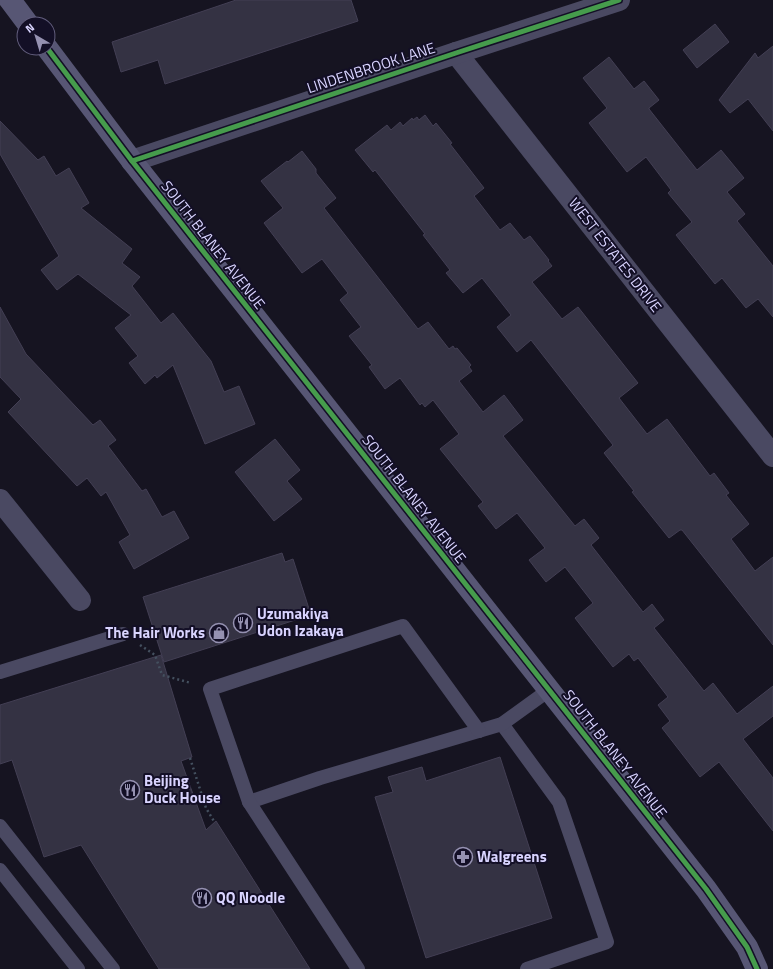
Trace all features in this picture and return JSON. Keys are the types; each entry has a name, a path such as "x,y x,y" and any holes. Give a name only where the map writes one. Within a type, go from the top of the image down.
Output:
{"street":[{"path":"10,0 22,16"},
{"name":"LINDENBROOK LANE","path":"132,161 619,0"},
{"name":"WEST ESTATES DRIVE","path":"456,53 773,456"},
{"name":"SOUTH BLANEY AVENUE","path":"52,56 132,161 706,889 747,947 757,969"},
{"path":"0,500 80,600"}],"lane":[{"path":"358,969 250,802 210,689 403,626 479,731"},
{"path":"0,672 123,634"},
{"path":"250,802 320,778 502,724 550,690"},
{"path":"502,724 559,802 607,942 527,969"},
{"path":"0,826 113,969"},
{"path":"0,870 78,969"}],"path":[{"path":"123,634 155,655 164,680"},
{"path":"162,675 210,689"},
{"path":"190,758 206,808 215,823"}],"building":[{"path":"236,0 351,0 358,21 165,84 158,60 121,72 112,42"},
{"path":"715,24 729,42 697,68 683,50"},
{"path":"773,46 773,131 748,99 730,113 719,100 755,53 758,58"},
{"path":"609,57 634,89 644,81 659,100 649,109 697,170 721,150 744,178 727,192 745,214 737,221 773,266 773,317 758,299 746,308 722,278 715,284 676,235 692,222 668,193 671,190 646,157 627,172 589,123 607,108 583,78"},
{"path":"425,115 433,126 436,123 452,143 450,144 484,188 474,196 500,230 510,223 524,240 530,236 549,260 548,261 552,266 532,282 562,319 578,307 638,383 619,398 647,434 667,419 710,476 714,473 729,493 726,495 749,524 731,539 755,571 773,557 773,645 682,530 669,538 632,492 634,491 604,453 613,445 531,340 517,352 497,327 511,315 482,278 463,293 446,273 450,270 423,235 425,234 375,170 373,172 355,150 387,125 391,130 400,122 403,126 412,118 413,120 417,117 419,120"},
{"path":"0,121 38,160 44,156 56,176 69,168 89,203 81,208 132,249 122,263 140,277 132,286 161,323 173,313 211,361 224,392 239,386 255,424 205,444 173,365 157,378 155,375 145,384 129,363 138,356 115,328 131,315 78,274 57,290 41,270 59,256 0,154"},
{"path":"302,151 316,169 316,173 336,198 324,208 418,329 428,322 449,349 453,346 455,349 457,348 471,365 469,367 472,371 459,381 483,412 504,395 523,420 503,436 575,526 584,519 599,538 591,545 643,612 652,604 664,620 654,628 704,691 713,683 737,714 773,686 773,716 743,739 773,778 773,831 719,762 700,777 662,728 670,721 658,705 668,697 638,658 634,661 629,654 613,667 575,618 593,603 565,567 546,582 529,560 545,548 517,513 496,529 478,506 483,502 440,449 459,434 433,400 425,407 422,403 420,405 400,378 385,389 369,367 372,365 349,336 361,327 340,300 348,293 322,259 302,273 264,223 283,208 261,181"},
{"path":"0,307 26,354 93,425 100,420 116,440 108,446 142,491 146,489 162,517 174,511 189,538 134,569 119,542 130,535 106,492 101,496 87,478 77,486 8,412 21,399 0,377"},
{"path":"275,439 300,470 287,481 302,499 274,521 235,472"},
{"path":"282,553 285,562 293,559 311,615 164,662 143,597"},
{"path":"161,655 192,757 181,761 206,830 216,821 310,969 159,969 81,845 44,857 12,760 0,764 0,705"},
{"name":"Walgreens","path":"500,757 552,918 426,958 375,797 393,792 388,777 422,767 426,781"}],"cycle path":[{"path":"132,161 619,0"},
{"path":"53,56 132,161 706,889 747,947 757,969"}],"place":[{"name":"Uzumakiya Udon Izakaya","path":"243,623"},
{"name":"The Hair Works","path":"219,633"},
{"name":"Beijing Duck House","path":"130,790"},
{"name":"Walgreens","path":"463,857"},
{"name":"QQ Noodle","path":"202,898"}]}
